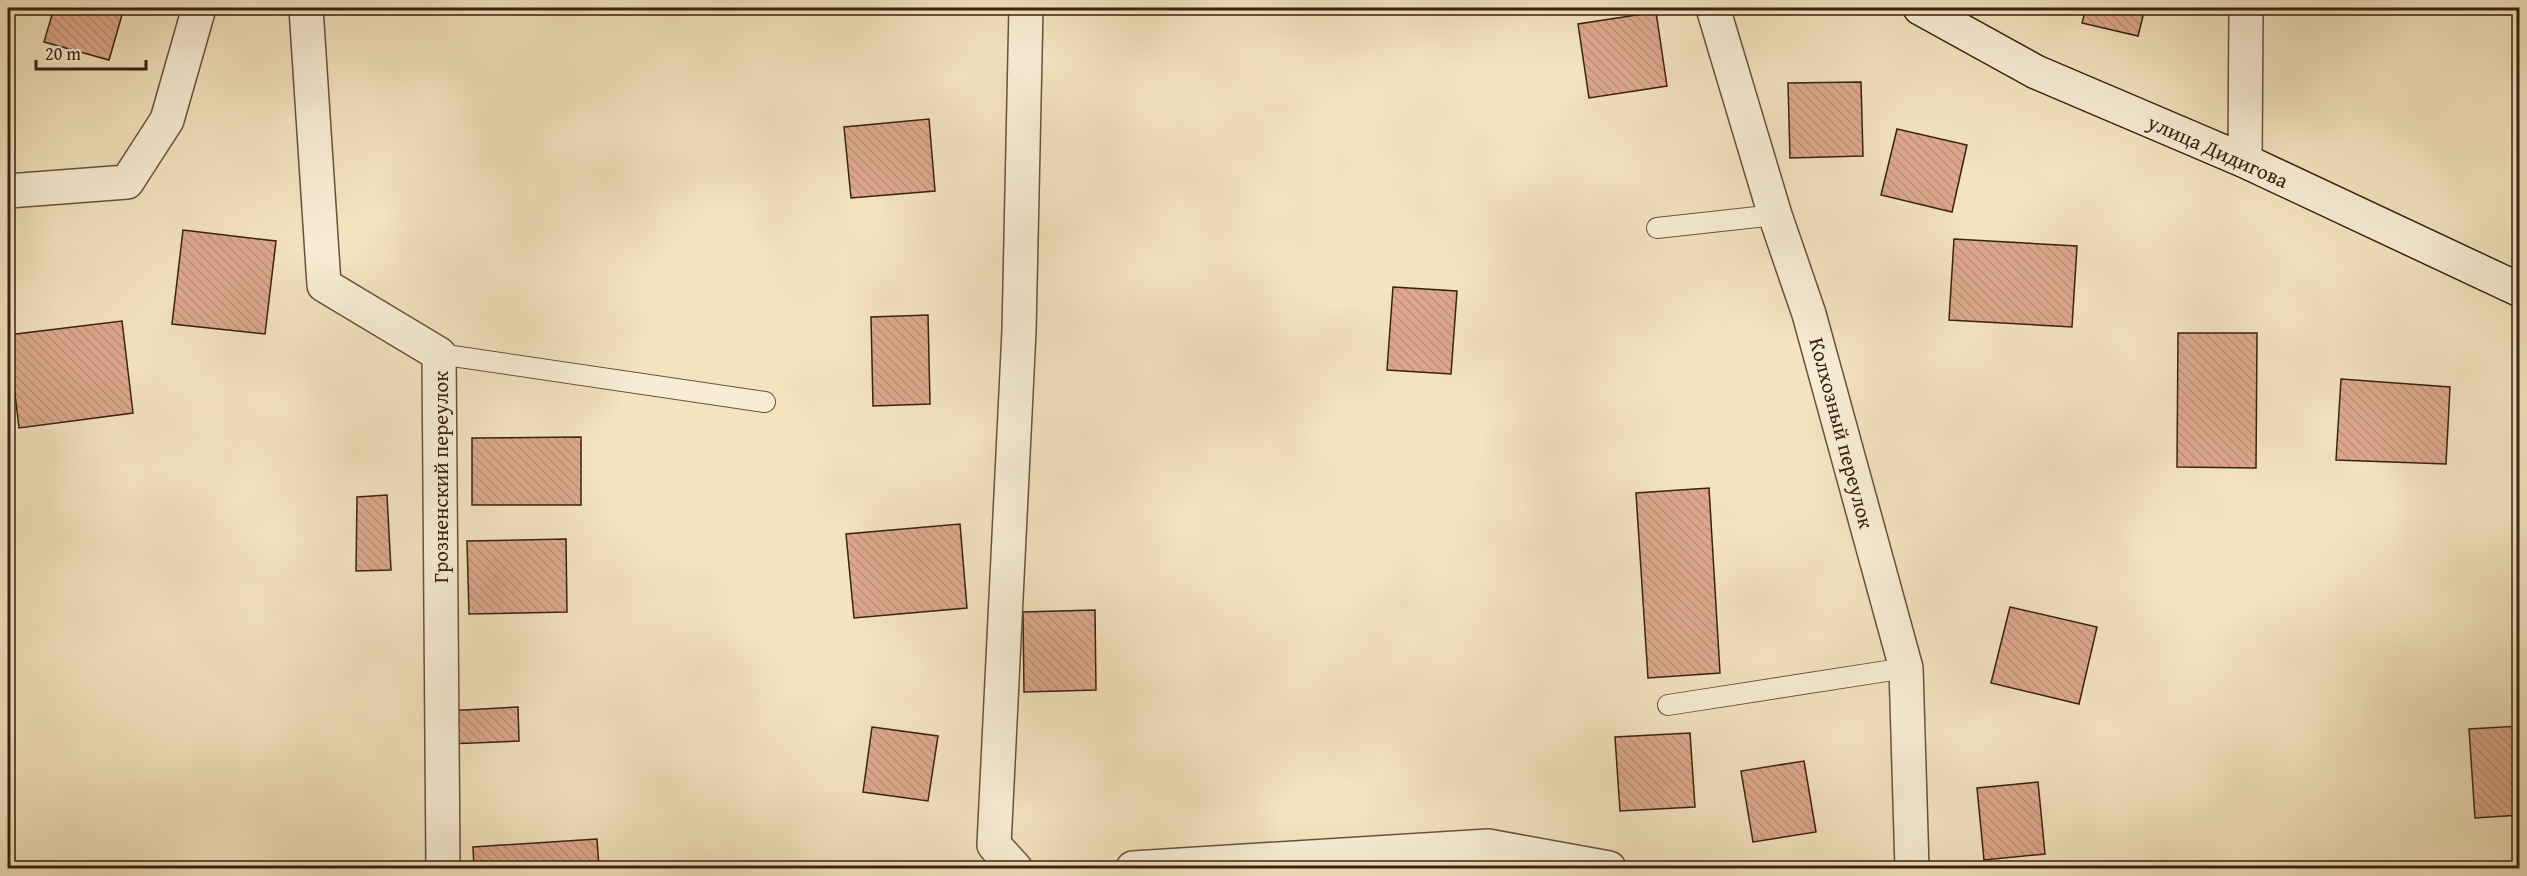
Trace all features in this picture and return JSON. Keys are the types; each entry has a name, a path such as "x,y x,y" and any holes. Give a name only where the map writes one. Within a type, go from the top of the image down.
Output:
{"street":[{"path":"8,191 127,182 167,120 199,8"},
{"name":"Грозненский переулок","path":"306,8 324,285 440,354 443,868"},
{"path":"1015,868 994,845 1019,331 1026,8"},
{"name":"Колхозный переулок","path":"1713,8 1775,215 1809,314 1906,668 1912,868"},
{"name":"улица Дидигова","path":"1920,8 2036,72 2245,161 2520,290"},
{"path":"2245,161 2246,8"},
{"path":"1133,868 1488,846 1609,868"}],"lane":[{"path":"1657,228 1775,215"},
{"path":"440,354 765,402"},
{"path":"1668,705 1906,668"}],"building":[{"path":"54,8 124,8 109,60 44,42"},
{"path":"2086,8 2145,8 2138,36 2082,23"},
{"path":"1656,12 1667,86 1589,98 1578,24"},
{"path":"1861,82 1863,156 1790,158 1788,83"},
{"path":"929,119 935,191 851,198 844,127"},
{"path":"1897,129 1967,145 1952,212 1881,195"},
{"path":"183,230 276,241 265,334 172,324"},
{"path":"1954,239 2077,246 2072,327 1949,320"},
{"path":"8,242 12,281 8,282"},
{"path":"1393,287 1457,291 1451,374 1387,370"},
{"path":"928,315 930,404 873,406 871,317"},
{"path":"122,321 133,413 19,428 8,335"},
{"path":"2178,333 2257,333 2256,468 2177,467"},
{"path":"2341,379 2450,387 2446,464 2336,460"},
{"path":"581,437 581,505 472,505 472,438"},
{"path":"1709,488 1720,673 1648,678 1636,493"},
{"path":"387,495 391,570 356,571 357,497"},
{"path":"960,524 967,608 854,618 846,534"},
{"path":"566,539 567,612 469,614 467,541"},
{"path":"2010,607 2097,627 2079,704 1991,683"},
{"path":"1095,610 1096,690 1024,692 1023,612"},
{"path":"518,707 519,741 448,744 446,711"},
{"path":"2520,726 2520,815 2475,818 2469,729"},
{"path":"872,727 938,736 928,801 863,792"},
{"path":"1690,733 1695,807 1620,811 1615,737"},
{"path":"1804,761 1816,832 1753,842 1741,771"},
{"path":"2038,782 2045,854 1984,860 1977,788"},
{"path":"597,839 599,868 474,868 473,847"}]}
